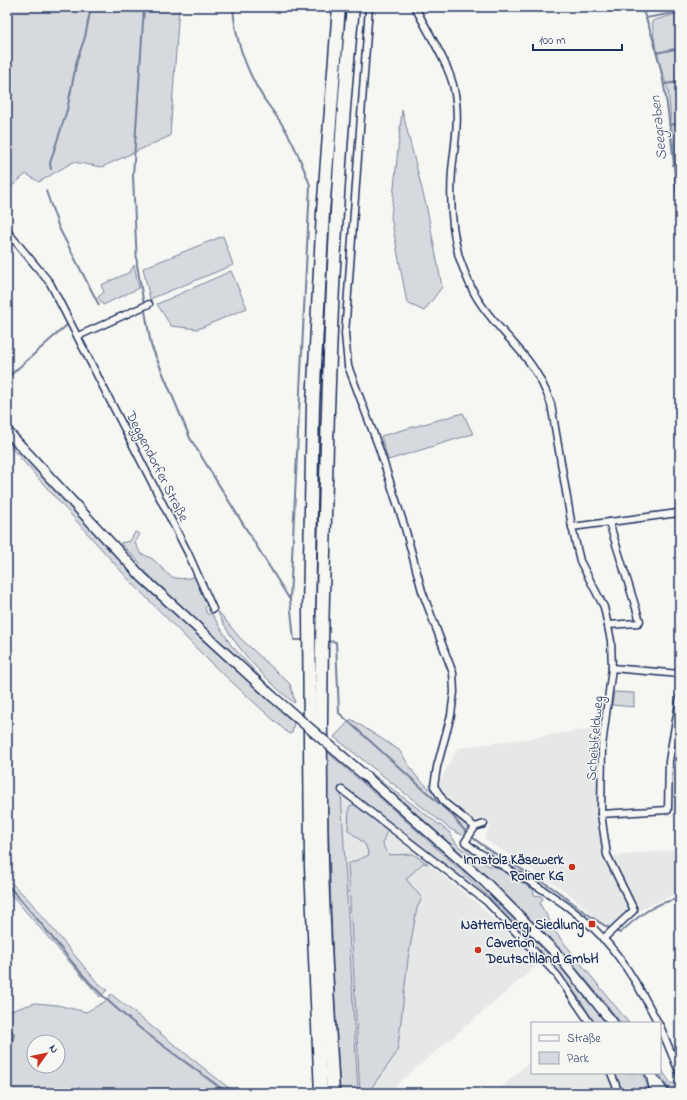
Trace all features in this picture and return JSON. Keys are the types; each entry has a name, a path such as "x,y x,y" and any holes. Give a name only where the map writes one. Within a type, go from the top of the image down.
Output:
{"highway":[{"path":"321,1093 311,867 309,635 313,404 323,212 339,7"},
{"path":"333,1093 323,879 321,790 322,634 328,402 336,227 353,7"}],"main road":[{"path":"7,430 142,578 272,696 485,882 557,954 612,1022"},
{"path":"651,1074 664,1093"}],"street":[{"path":"369,7 345,334 348,366 379,448 405,528 422,591 453,672 454,692 451,715 437,767 434,786 445,803 472,832"},
{"name":"Scheiblfeldweg","path":"415,7 450,74 454,89 457,110 457,130 451,199 453,223 459,255 466,279 488,315 532,366 543,384 551,404 572,527 580,561 604,607 608,626 612,668 602,746 601,814 607,855 634,910 603,938"},
{"name":"Deggendorfer Straße","path":"7,231 50,283 188,553 213,608"},
{"path":"78,336 146,306"},
{"path":"572,527 678,513 680,519"},
{"path":"608,626 638,623 640,620 610,522"},
{"path":"612,668 680,674"},
{"path":"601,814 668,810 668,779 671,744 680,697"},
{"path":"342,790 486,901 557,975 589,1022"},
{"path":"484,824 472,832 465,842 475,850 552,896 584,920 603,938 640,989 657,1022"},
{"path":"661,1028 680,1074"},
{"path":"611,1074 618,1093"},
{"path":"650,1074 654,1093"}],"shaded area":[{"path":"600,728 600,791 606,857 680,849 680,892 637,911 612,933 566,891 484,839 491,825 481,820 472,820 437,786 458,748"},
{"path":"341,792 480,906 539,964 387,1093 358,1093"},
{"path":"531,1061 531,1074 608,1074 613,1091 611,1093 495,1093"}],"green space":[{"path":"7,7 179,7 170,136 102,167 73,162 39,182 26,174 12,186 7,182"},
{"path":"680,11 680,210 668,90 656,53 652,21 676,14"},
{"path":"402,110 427,209 442,287 424,311 407,303 391,217"},
{"path":"223,236 233,265 150,299 143,268"},
{"path":"134,265 139,288 103,305 98,297 104,292 101,285 130,272"},
{"path":"231,271 247,308 198,329 171,326 157,304"},
{"path":"463,413 473,434 388,460 381,436"},
{"path":"7,437 121,561 195,633 294,723 292,733 289,734 212,664 130,581 13,450 7,442"},
{"path":"135,532 140,534 135,543 141,554 150,557 164,571 175,578 183,579 194,577 196,579 208,603 205,608 207,614 212,614 231,645 266,683 188,613 138,565 140,563 120,543 130,541"},
{"path":"219,612 239,637 290,684 294,703 251,662 225,626 218,613"},
{"path":"614,692 634,693 634,707 612,705"},
{"path":"351,719 399,750 416,776 469,826 462,835 450,829 334,737"},
{"path":"326,751 413,827 498,905 569,976 606,1022 593,1022 577,995 557,971 536,948 475,892 357,797 341,792 358,1093 340,1093 333,968"},
{"path":"370,772 449,832 458,846 489,866 498,867 534,890 534,895 541,896 543,898 540,904 550,921 548,923 628,1022 620,1022 587,981 532,922 460,854 368,773"},
{"path":"356,803 388,829 383,845 389,855 413,854 428,864 423,863 406,879 422,898 417,908 408,959 398,1047 396,1054 369,1093 360,1093 348,864 369,855 365,844 348,830 349,807"},
{"path":"7,879 28,899 96,981 107,990 100,997 7,890"},
{"path":"111,994 235,1093 7,1093 7,1012 35,1003 57,1005 86,1012 106,1001"},
{"path":"661,1069 671,1084 679,1080 680,1093 671,1091 660,1074 661,1074"},
{"path":"615,1074 642,1074 651,1093 622,1093"}],"waterway":[{"path":"51,169 50,163 67,110 77,60 85,37 91,7"},
{"path":"144,7 133,176 137,265 151,345 190,438 290,600 294,640 306,640"},
{"path":"233,7 239,43 252,78 289,136 310,185 290,599"},
{"name":"Seegraben","path":"641,7 651,31 664,86 672,143 680,226"},
{"path":"646,18 680,12"},
{"path":"656,53 680,48"},
{"path":"664,84 680,82"},
{"path":"669,125 680,123"},
{"name":"Seegraben","path":"673,165 680,164"},
{"path":"46,191 59,228 99,305"},
{"path":"7,378 67,325"},
{"path":"326,641 336,642 339,713 453,816 473,838 485,847 542,881 602,924 620,933 633,921 655,906 671,900 680,899"},
{"path":"7,885 29,909 81,973 107,1000 140,1028 227,1093"},
{"path":"7,1026 14,1034 7,1062"}],"place":[{"name":"Innstolz Käsewerk Roiner KG","path":"572,867"},
{"name":"Natternberg, Siedlung","path":"592,924"},
{"name":"Caverion Deutschland GmbH","path":"478,950"}]}
